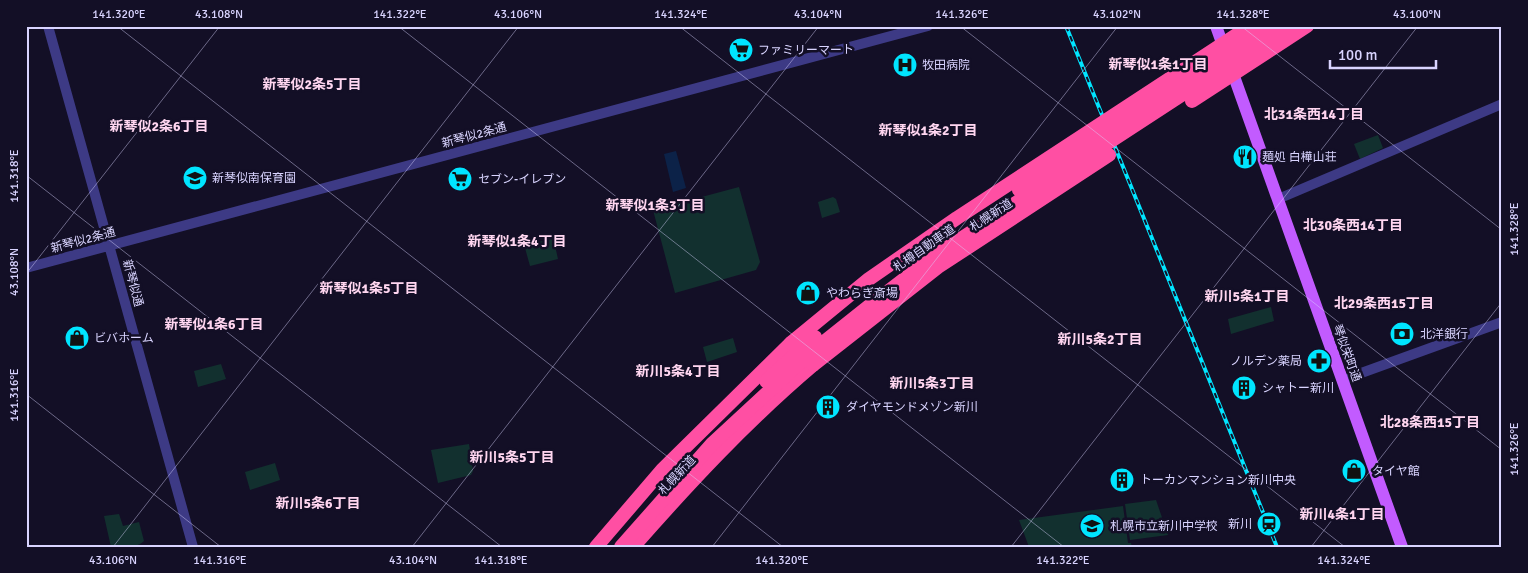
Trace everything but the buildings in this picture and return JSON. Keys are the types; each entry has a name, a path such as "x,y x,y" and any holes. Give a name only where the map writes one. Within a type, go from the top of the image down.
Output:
{"highway":[{"name":"札幌新道","path":"596,547 662,470 791,343 869,279 1250,26"},
{"name":"札樽自動車道","path":"609,547 699,444 798,351 930,249 1269,26"},
{"name":"札樽自動車道","path":"621,547 642,520 712,444 810,354 868,307 933,257 1287,26"},
{"name":"札幌新道","path":"633,547 718,453 813,365 938,267 1307,26"}],"main road":[{"name":"琴似栄町通","path":"1216,26 1402,547"}],"street":[{"name":"新琴似通","path":"48,26 193,547"},
{"name":"新琴似2条通","path":"26,268 928,26"},
{"path":"1278,199 1502,104"},
{"path":"1342,380 1502,322"}],"green space":[{"path":"1378,135 1383,148 1360,159 1354,144"},
{"path":"739,187 760,262 756,270 675,293 653,210"},
{"path":"833,197 836,199 840,212 822,218 818,202"},
{"path":"551,239 554,241 558,259 530,266 525,248 526,245"},
{"path":"1271,307 1274,321 1231,334 1228,319"},
{"path":"733,338 737,352 707,362 703,347"},
{"path":"221,364 226,379 198,387 194,371"},
{"path":"469,444 473,471 471,475 438,483 431,450"},
{"path":"275,463 280,480 250,490 245,472"},
{"path":"1156,500 1168,535 1130,540 1125,504"},
{"name":"札幌市立新川中学校","path":"1123,506 1128,543 1131,543 1132,547 1029,547 1019,520"},
{"path":"119,514 123,526 139,522 144,541 141,544 111,547 104,516"}],"water":[{"path":"676,151 686,188 673,192 664,154"}],"railway":[{"path":"1066,26 1277,547"}],"place":[{"name":"ファミリーマート","path":"741,50"},
{"name":"牧田病院","path":"905,65"},
{"name":"麺処 白樺山荘","path":"1245,157"},
{"name":"新琴似南保育園","path":"195,178"},
{"name":"セブン-イレブン","path":"460,179"},
{"name":"やわらぎ斎場","path":"808,293"},
{"name":"北洋銀行","path":"1402,334"},
{"name":"ビバホーム","path":"77,338"},
{"name":"ノルデン薬局","path":"1319,361"},
{"name":"シャトー新川","path":"1244,388"},
{"name":"ダイヤモンドメゾン新川","path":"828,407"},
{"name":"タイヤ館","path":"1354,471"},
{"name":"トーカンマンション新川中央","path":"1122,480"},
{"name":"新川","path":"1269,524"},
{"name":"札幌市立新川中学校","path":"1092,526"}],"district":[{"name":"新琴似1条1丁目","path":"1158,64"},
{"name":"新琴似2条5丁目","path":"312,84"},
{"name":"北31条西14丁目","path":"1314,114"},
{"name":"新琴似2条6丁目","path":"159,126"},
{"name":"新琴似1条2丁目","path":"928,130"},
{"name":"新琴似1条3丁目","path":"655,205"},
{"name":"北30条西14丁目","path":"1353,225"},
{"name":"新琴似1条4丁目","path":"517,241"},
{"name":"新琴似1条5丁目","path":"369,288"},
{"name":"新川5条1丁目","path":"1247,296"},
{"name":"北29条西15丁目","path":"1384,303"},
{"name":"新琴似1条6丁目","path":"214,324"},
{"name":"新川5条2丁目","path":"1100,339"},
{"name":"新川5条4丁目","path":"678,371"},
{"name":"新川5条3丁目","path":"932,383"},
{"name":"北28条西15丁目","path":"1430,422"},
{"name":"新川5条5丁目","path":"512,457"},
{"name":"新川5条6丁目","path":"318,503"},
{"name":"新川4条1丁目","path":"1342,514"}]}
